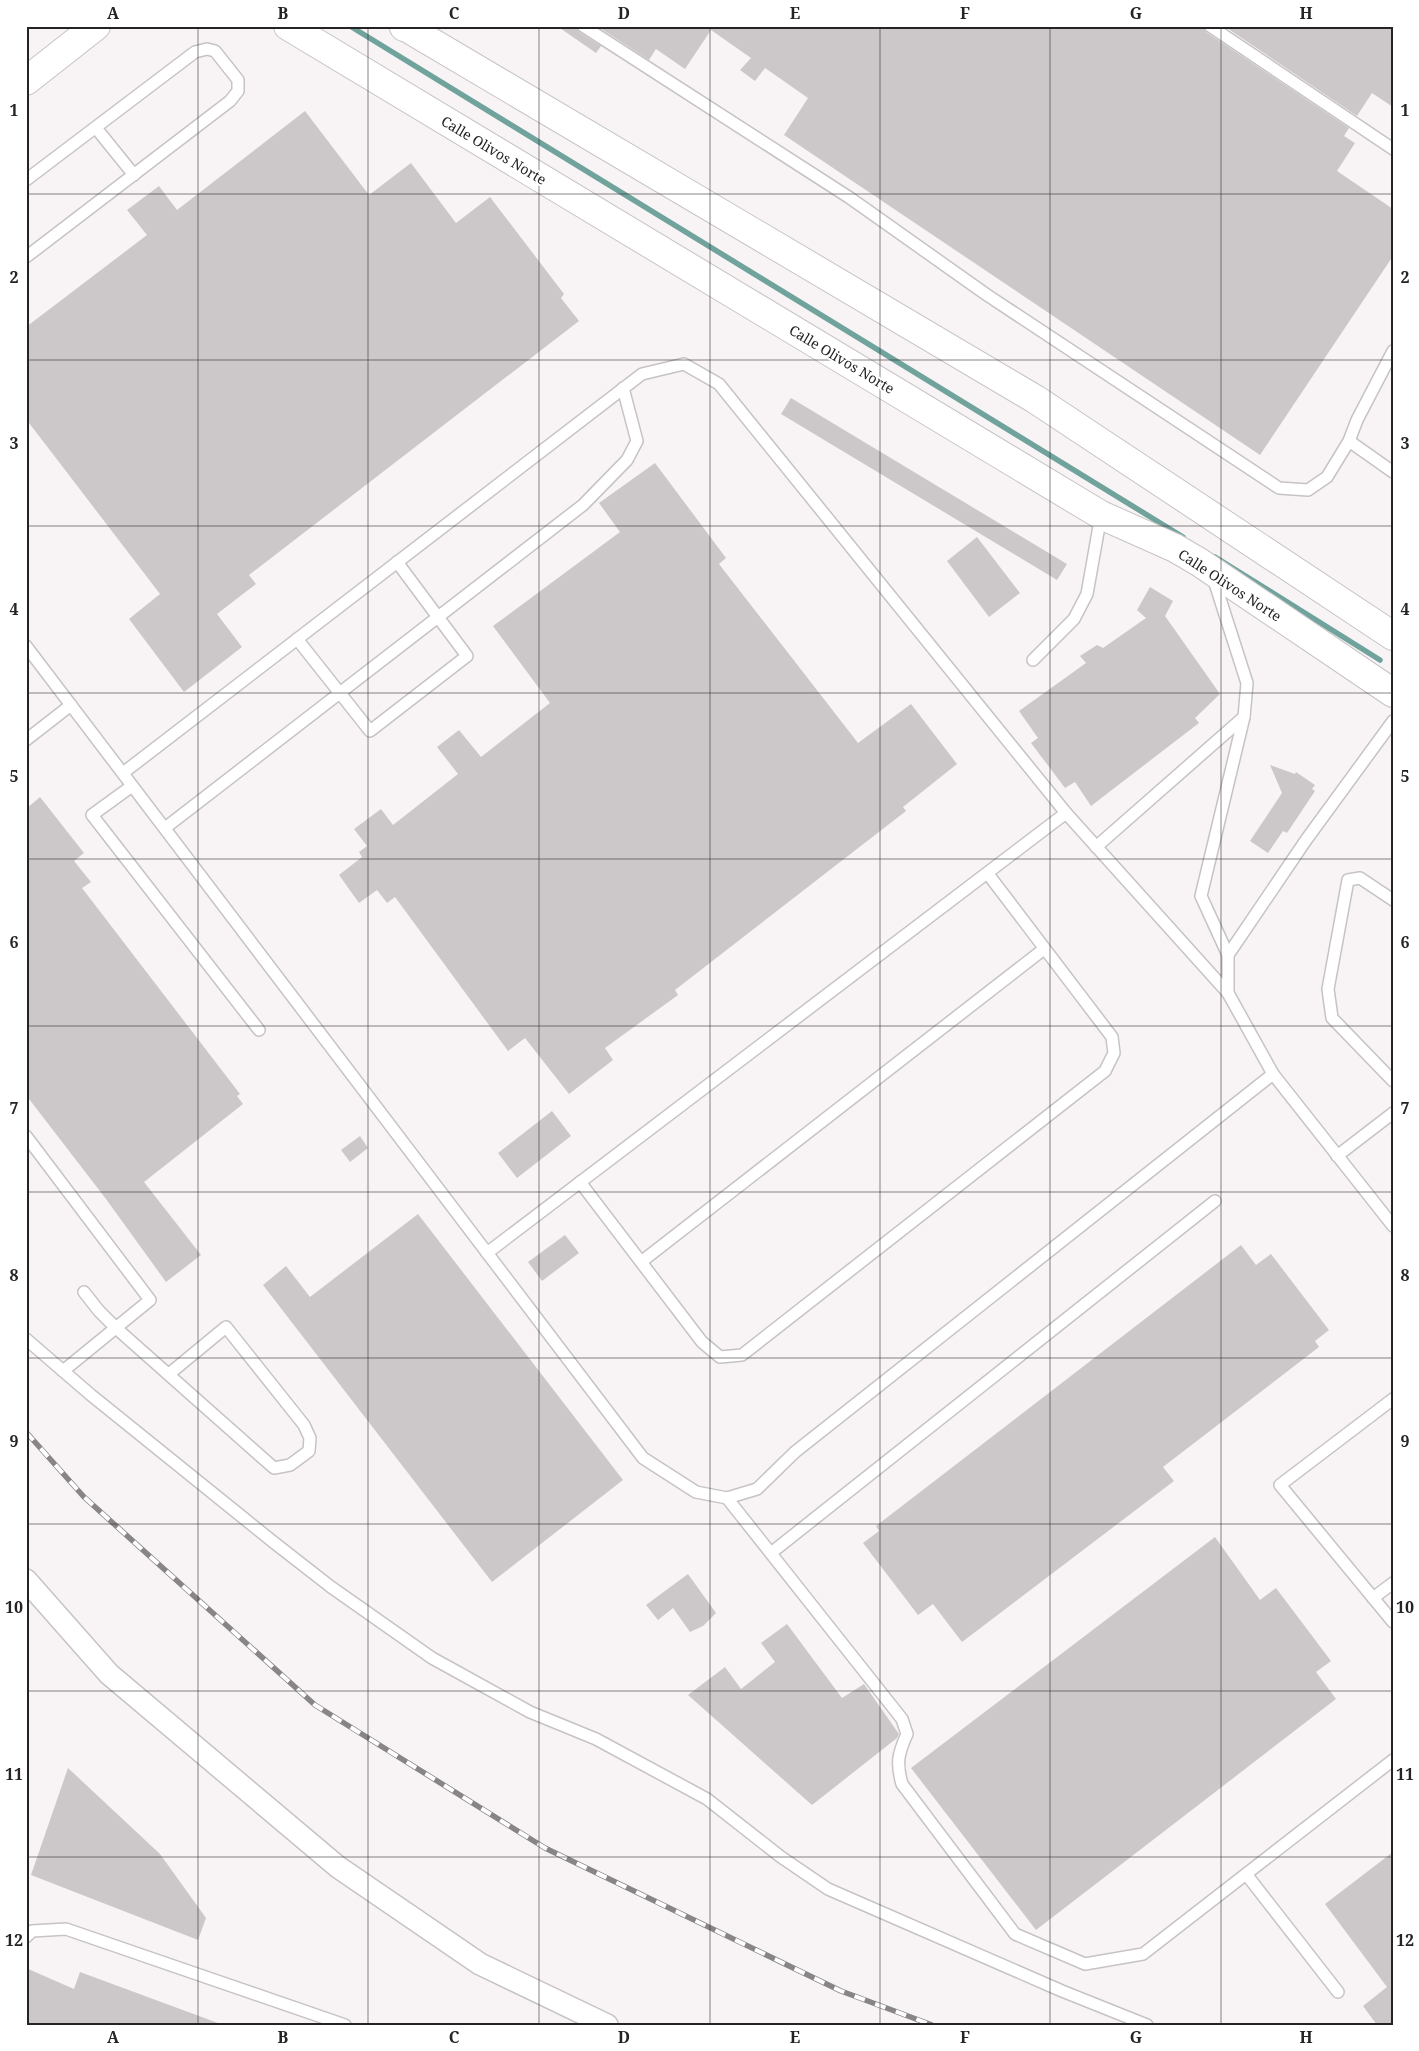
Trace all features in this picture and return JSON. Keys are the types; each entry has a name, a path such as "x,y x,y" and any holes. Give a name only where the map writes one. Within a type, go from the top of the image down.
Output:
{"main road":[{"path":"26,81 96,26"},
{"name":"Calle Olivos Norte","path":"288,26 1101,515 1175,548 1200,562 1393,694"},
{"path":"404,26 1035,399 1393,636"}],"street":[{"path":"26,1580 109,1674 338,1867 480,1964 608,2025"}],"lane":[{"path":"583,26 850,198 987,294 1279,488 1308,490 1328,477 1349,441 1357,420 1393,351"},
{"path":"1210,26 1393,149"},
{"path":"26,180 195,52 214,51 238,80 238,90 230,101 26,257"},
{"path":"96,128 134,175"},
{"path":"122,773 642,374 684,364 719,384 1066,813 1228,993 1273,1074 1393,1226"},
{"path":"165,828 583,505 627,460 637,441 623,388"},
{"path":"1349,441 1393,472"},
{"path":"1033,660 1074,619 1087,594 1101,515"},
{"path":"297,638 370,731 467,656 397,562"},
{"path":"1211,570 1247,682 1244,717 1201,896 1228,955 1228,993"},
{"path":"26,646 643,1458 696,1492 727,1498 757,1489 794,1452 1273,1074"},
{"path":"26,740 71,705"},
{"path":"1096,847 1244,717"},
{"path":"1228,955 1306,840 1393,722"},
{"path":"132,786 92,816 259,1030"},
{"path":"487,1252 1066,813"},
{"path":"580,1182 702,1342 720,1357 742,1354 758,1342 1105,1071 1114,1053 1112,1036 988,874"},
{"path":"1393,900 1360,878 1348,880 1328,989 1332,1018 1393,1081"},
{"path":"641,1262 1044,948"},
{"path":"1337,1156 1393,1113"},
{"path":"26,1136 150,1300 62,1371"},
{"path":"771,1553 1214,1201"},
{"path":"84,1292 116,1328 274,1468 290,1465 309,1451 310,1438 304,1425 226,1327 169,1374"},
{"path":"26,1339 62,1371 309,1570 379,1622 432,1658 530,1712 596,1739 707,1799 782,1857 828,1889 1062,1991 1147,2025"},
{"path":"1393,1399 1280,1485 1393,1622"},
{"path":"727,1498 902,1719 907,1734 897,1765 902,1784 1015,1934 1085,1964 1143,1954 1393,1760"},
{"path":"1373,1598 1393,1583"},
{"path":"1246,1874 1338,1992"},
{"path":"26,1937 32,1931 66,1928 345,2025"}],"building":[{"path":"557,26 576,26 579,32 601,46 596,53"},
{"path":"597,26 1203,26 1206,32 1349,128 1344,136 1355,143 1337,171 1393,209 1393,256 1260,455 784,135 808,98 765,68 755,81 740,70 751,58 711,30 685,69 656,49 649,60"},
{"path":"1224,26 1393,26 1393,107 1372,93 1357,116"},
{"path":"305,111 369,195 411,163 456,223 490,197 564,294 561,298 579,321 249,575 256,584 217,614 242,647 184,692 129,619 160,594 26,419 26,327 147,235 127,210 159,186 177,210"},
{"path":"791,398 1067,564 1057,580 781,414"},
{"path":"655,463 726,558 719,564 858,743 911,704 957,764 903,807 906,811 675,990 678,995 605,1048 613,1060 569,1094 525,1038 508,1051 395,897 387,903 377,890 359,903 339,875 362,857 359,852 367,846 354,829 381,809 393,825 458,774 437,747 459,730 481,757 550,703 493,626 620,532 599,503"},
{"path":"977,537 1020,593 989,617 947,561"},
{"path":"1150,587 1173,601 1165,616 1220,694 1195,718 1199,723 1091,806 1075,782 1065,788 1031,743 1038,738 1019,711 1086,663 1080,656 1097,645 1103,648 1146,618 1137,610"},
{"path":"1270,765 1295,774 1296,772 1315,785 1312,789 1315,791 1287,833 1283,831 1268,853 1250,841 1282,793"},
{"path":"40,797 84,853 74,861 91,882 82,888 240,1094 237,1096 243,1104 144,1182 201,1255 166,1282 106,1199 26,1095 26,809"},
{"path":"552,1111 571,1136 517,1178 498,1153"},
{"path":"360,1136 368,1148 350,1162 341,1150"},
{"path":"418,1214 623,1480 492,1582 263,1285 286,1266 310,1297"},
{"path":"565,1235 579,1253 542,1281 528,1262"},
{"path":"1241,1245 1256,1265 1271,1254 1329,1330 1315,1341 1319,1347 1163,1467 1174,1481 962,1642 933,1604 918,1615 863,1543 879,1531 876,1526"},
{"path":"1215,1537 1260,1600 1276,1588 1331,1661 1316,1672 1336,1699 1036,1930 911,1768"},
{"path":"688,1574 716,1613 703,1626 690,1632 673,1608 658,1620 646,1605"},
{"path":"787,1624 842,1698 864,1684 899,1734 897,1738 812,1805 688,1695 725,1667 741,1689 775,1662 761,1643"},
{"path":"68,1768 160,1854 206,1918 198,1940 31,1875"},
{"path":"1393,1852 1393,2025 1377,2025 1363,2006 1387,1987 1325,1904"},
{"path":"26,1968 74,1989 80,1972 218,2023 217,2025 26,2025"}],"waterway":[{"path":"350,26 1183,537"},
{"path":"1215,557 1380,660"}],"railway":[{"path":"26,1432 84,1497 315,1705 545,1848 841,1991 932,2025"}]}
